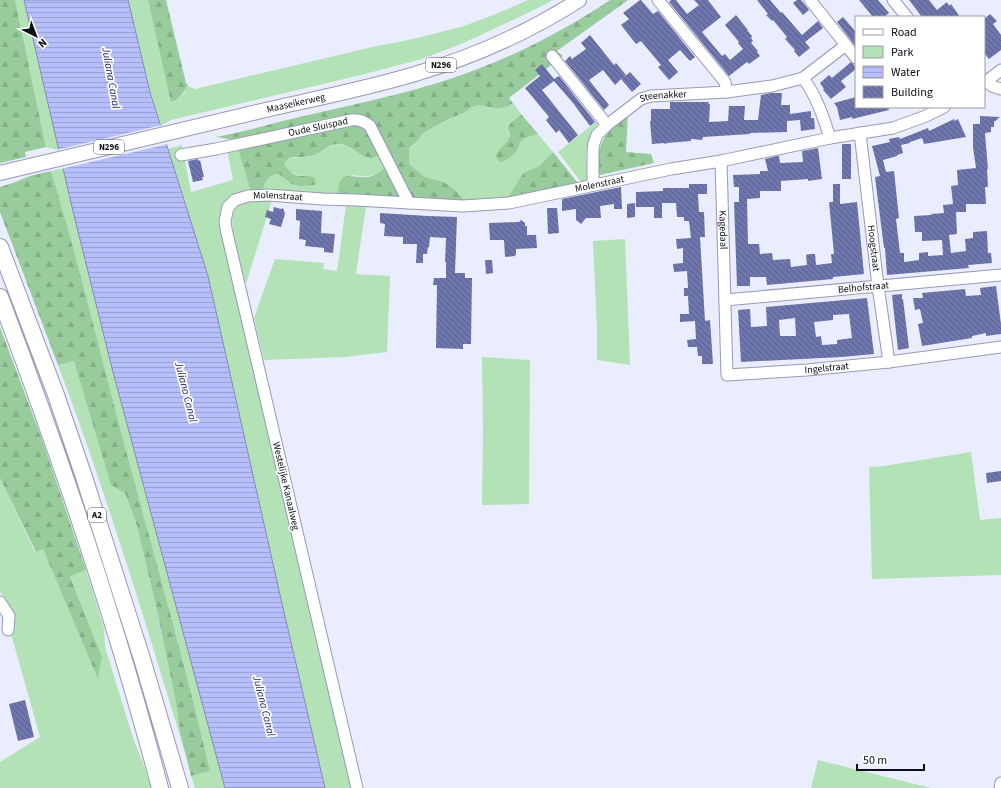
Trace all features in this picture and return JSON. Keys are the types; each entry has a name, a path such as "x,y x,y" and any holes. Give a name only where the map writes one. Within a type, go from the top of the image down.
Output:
{"highway":[{"name":"A2","path":"0,246 56,395 83,474 143,662 180,788"},
{"name":"A2","path":"0,297 63,471 91,554 126,667 160,788"}],"main road":[{"name":"Maaseikerweg","path":"0,173 354,90 416,74 505,40 539,23 579,0"}],"street":[{"path":"658,0 725,82 727,92"},
{"path":"810,0 855,57"},
{"path":"893,0 906,16"},
{"name":"Steenakker","path":"593,186 593,151 597,135 641,99 651,96 727,92 772,86 803,78 846,45"},
{"path":"552,56 608,125"},
{"path":"1001,70 985,82 1001,89"},
{"path":"803,78 818,102 830,138"},
{"name":"Molenstraat","path":"248,196 268,195 463,206 509,203 671,169 721,161 830,138 893,128 926,116 942,108"},
{"name":"Oude Sluispad","path":"181,154 216,149 358,119 370,126 409,203"},
{"name":"Hoogstraat","path":"860,133 878,286 889,362"},
{"name":"Kagedaal","path":"721,161 725,300"},
{"name":"Westelijke Kanaalweg","path":"248,196 235,200 228,207 224,221 357,788"},
{"name":"Belhofstraat","path":"725,300 1001,275"},
{"name":"Ingelstraat","path":"725,300 727,375 808,370 889,362 1001,347"},
{"path":"0,602 9,616 8,630"},
{"path":"1000,788 1001,783"}],"green space":[{"path":"0,0 15,0 46,147 25,152 26,157 0,163"},
{"path":"15,0 24,0 59,150 46,147"},
{"path":"128,0 148,0 172,102 182,96 188,85 189,87 195,89 368,48 418,38 464,26 528,0 553,0 461,44 422,59 171,120 160,126"},
{"path":"148,0 166,0 186,83 188,85 179,97 171,102"},
{"path":"610,0 628,0 557,51 563,56 509,98 513,103 500,108 479,105 472,107 464,113 451,118 423,133 409,149 409,164 425,177 444,182 454,189 466,202 338,194 341,179 349,176 366,177 375,175 392,160 381,153 374,158 365,157 348,146 339,144 329,146 314,155 289,158 284,162 286,167 293,174 315,178 316,182 314,185 300,186 292,184 279,174 268,179 263,190 251,192 237,146 254,143 216,137 392,96 455,77 493,63 528,47 561,30"},
{"path":"513,103 522,115 514,119 508,131 510,135 508,140 497,154 519,146 524,138 538,134 553,152 539,166 526,171 522,175 508,197 466,202 454,189 444,182 425,177 409,164 409,150 423,133 464,113 472,107 479,105 494,108 508,106"},
{"path":"628,113 626,152 651,154 654,163 600,175 597,171 598,162 600,148 604,139 608,132"},
{"path":"522,115 538,134 525,138 521,141 516,152 502,162 499,161 496,154 508,140 510,135 508,128 509,126 514,120"},
{"path":"597,121 598,123 587,144 587,177 586,180 581,182 558,152"},
{"path":"335,144 348,147 369,158 385,147 392,160 383,169 371,176 353,175 338,194 263,190 268,179 279,174 285,178 312,176 291,173 284,162 292,158 314,155"},
{"path":"182,145 191,192 233,180 227,149 237,146 251,192 225,210 353,788 325,788 208,276 168,149"},
{"path":"553,152 578,183 556,189 508,197 526,171 539,166"},
{"path":"63,168 113,372 225,788 195,788 191,776 210,771 182,658 51,171"},
{"path":"51,171 182,658 210,771 191,776 180,732 176,703 157,610 137,526 125,493 111,485 74,361 58,365 0,212 0,187 30,176"},
{"path":"272,200 246,284 234,239 232,221 234,211 245,202"},
{"path":"346,205 366,206 356,274 390,276 387,352 345,357 264,360 254,318 275,259 324,263 323,269 337,271"},
{"path":"625,239 630,365 597,360 593,241"},
{"path":"0,327 43,442 86,570 70,576 102,657 98,679 43,549 36,552 0,478"},
{"path":"482,357 530,360 529,504 482,505"},
{"path":"74,361 85,397 125,493 137,526 157,610 176,703 180,732 187,759 110,512 58,365"},
{"path":"971,452 980,520 1001,518 1001,575 872,579 869,467"},
{"path":"0,478 35,552 43,549 98,678 102,657 70,575 86,570 104,628 105,647 133,738 151,788 0,788 0,762 40,737 10,630 15,616 0,592"},
{"path":"818,760 931,788 811,788"}],"water":[{"name":"Juliana Canal","path":"24,0 128,0 150,92 208,276 325,788 225,788 113,372 72,207"}],"pier":[{"path":"162,125 168,144 61,169 56,150"}],"building":[{"path":"640,0 653,14 658,11 695,57 690,61 680,50 668,60 678,72 669,80 658,67 661,65 641,41 636,44 621,25 629,19 623,13"},
{"path":"671,0 676,0 687,14 699,5 694,0 708,0 721,17 702,32 722,56 725,54 730,60 743,49 725,25 736,15 752,36 751,38 753,41 751,43 758,51 757,52 760,56 749,64 747,62 729,76 669,2"},
{"path":"757,0 770,0 802,35 818,21 823,28 805,42 810,48 799,57 785,39 787,37 773,20 772,21 766,15 768,14"},
{"path":"797,0 801,0 809,10 803,15 793,3"},
{"path":"859,0 878,0 889,13 885,16 872,16"},
{"path":"909,0 929,0 937,10 947,2 949,6 951,4 959,16 921,16"},
{"path":"990,14 997,21 993,24 1001,35 1001,50 989,59 985,54 985,18"},
{"path":"843,17 855,31 855,46 837,22"},
{"path":"590,35 614,65 616,63 626,75 622,79 630,72 641,84 632,92 621,79 615,85 603,70 589,80 609,105 604,110 565,61 570,56 572,59 586,49 581,43"},
{"path":"851,62 854,65 855,70 841,81 846,87 831,99 823,90 824,89 820,83 829,75 832,78"},
{"path":"542,64 554,79 559,76 595,122 590,126 554,81 542,90 578,135 569,143 559,130 556,133 546,120 549,117 525,88 540,76 535,70"},
{"path":"782,93 781,105 790,105 790,114 811,111 811,118 814,118 815,129 801,131 800,120 787,121 787,132 750,133 703,137 702,140 691,139 691,141 652,144 650,121 651,109 670,109 670,102 709,102 709,122 728,121 729,106 745,106 744,120 758,120 761,95"},
{"path":"855,97 855,108 888,108 889,110 852,119 852,117 840,120 837,107 834,103"},
{"path":"980,116 1000,117 994,122 994,127 991,127 991,132 985,133 988,169 988,187 985,187 986,204 966,204 966,212 956,212 957,234 949,235 951,253 966,251 965,239 973,238 973,232 987,231 988,253 991,253 992,263 968,265 969,268 887,275 885,248 875,177 880,176 872,146 890,142 889,139 899,137 900,139 928,128 929,131 954,119 954,121 958,119 966,137 924,144 922,138 901,145 903,153 883,160 886,172 894,171 899,218 896,219 900,253 904,253 904,262 919,260 919,253 928,252 928,256 943,255 942,240 922,241 922,232 915,232 914,216 944,213 943,205 953,204 951,186 958,185 957,170 976,168 973,147 973,124 980,124"},
{"path":"842,144 851,144 851,179 842,179"},
{"path":"818,148 822,179 808,181 808,179 781,181 781,191 760,191 760,198 747,199 748,244 759,244 760,254 772,253 773,260 790,259 791,267 807,265 806,255 810,254 815,254 816,265 832,263 831,254 834,254 829,202 833,202 833,184 840,184 840,204 857,202 864,274 833,277 833,279 767,285 766,277 750,277 750,286 737,286 734,202 739,202 739,187 734,187 733,175 760,174 760,171 768,171 765,159 777,156 779,156 780,163 803,162 802,151"},
{"path":"198,159 198,161 200,160 204,177 202,177 203,180 193,182 188,161"},
{"path":"689,184 707,184 707,194 698,194 699,212 704,212 705,237 700,237 705,321 710,320 713,364 702,364 702,356 698,356 697,347 688,347 687,340 696,339 695,321 680,322 680,314 689,314 688,296 684,296 684,288 688,288 687,271 674,272 673,264 683,263 683,248 677,249 676,239 691,238 689,221 684,221 684,217 677,217 676,203 662,203 662,218 654,218 654,207 636,207 636,192 663,191 663,188 689,188"},
{"path":"621,187 622,209 614,209 614,204 600,206 601,218 586,218 581,224 576,220 576,209 562,211 562,199"},
{"path":"635,203 635,217 627,218 627,204"},
{"path":"274,207 281,209 283,208 285,214 281,227 269,224 271,219 265,217 267,210 273,212"},
{"path":"547,208 557,208 559,233 548,234"},
{"path":"296,209 322,211 321,233 335,234 333,253 324,252 324,248 305,246 306,240 299,239 300,221 296,220"},
{"path":"380,213 457,217 455,273 465,273 465,278 472,278 471,344 463,344 463,349 436,348 437,285 433,285 434,278 446,278 446,238 430,237 427,254 423,254 423,263 416,263 417,244 403,244 403,237 384,236 385,224 380,223"},
{"path":"521,220 525,223 525,226 527,226 527,235 536,235 537,248 516,249 515,256 505,257 504,240 490,240 489,223 519,222"},
{"path":"485,260 492,260 493,273 486,274"},
{"path":"996,286 1001,334 986,336 986,333 972,336 972,338 922,346 918,324 923,323 920,309 915,310 913,298 923,298 922,293 965,289 966,296 981,295 980,288"},
{"path":"902,294 909,348 898,350 892,295"},
{"path":"867,298 874,354 741,362 738,310 750,309 751,327 767,326 766,307","holes":["849,314 852,338 837,340 837,344 822,345 821,336 816,337 814,322 833,320 833,315","795,318 796,336 780,336 779,320"]},
{"path":"1001,471 1001,481 987,483 986,473"},
{"path":"25,700 34,737 18,741 9,704"}]}
